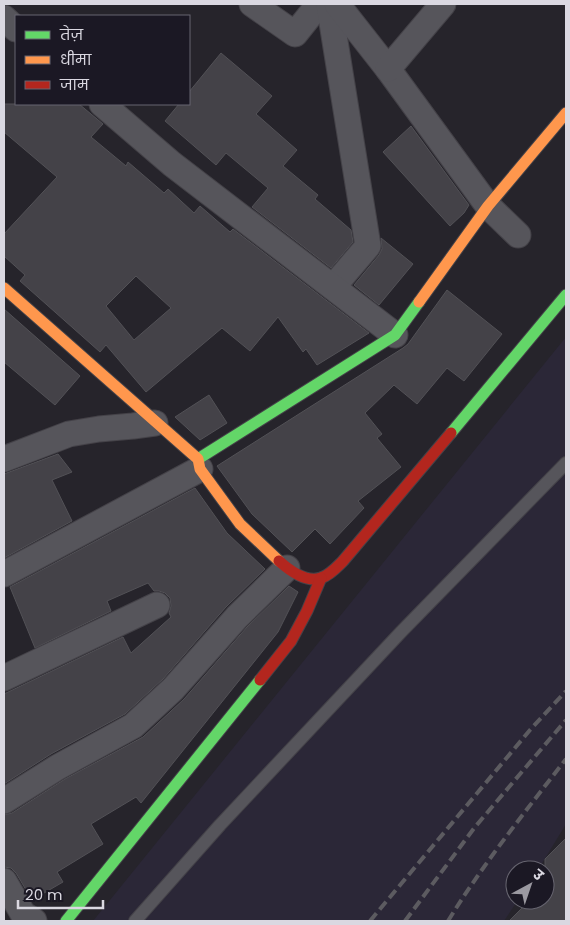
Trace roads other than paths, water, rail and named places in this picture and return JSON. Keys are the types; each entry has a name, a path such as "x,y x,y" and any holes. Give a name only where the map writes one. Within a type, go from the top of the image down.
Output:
{"street":[{"path":"4,9 8,4"},
{"path":"252,4 295,34 319,4"},
{"path":"329,4 368,246 334,287"},
{"path":"337,4 388,69 488,206 518,235"},
{"path":"388,69 443,4"},
{"path":"4,18 15,28"},
{"path":"103,105 172,164 394,334"},
{"path":"4,574 199,464 394,334 488,206 566,114"},
{"path":"4,288 156,423 199,464 240,524 287,568 308,579 321,578 333,571 343,561 566,295"},
{"path":"4,459 69,434 156,423"},
{"path":"4,801 58,767 133,726 173,689 237,617 287,568"},
{"path":"66,921 291,641 307,611 321,578"},
{"path":"4,678 157,605"},
{"path":"4,881 24,914 34,921"}],"lane":[{"path":"135,921 220,825 381,653 566,463"}],"railway":[{"path":"370,921 530,730 566,691"},
{"path":"405,921 475,827 566,720"},
{"path":"448,921 490,859 566,759"}]}
